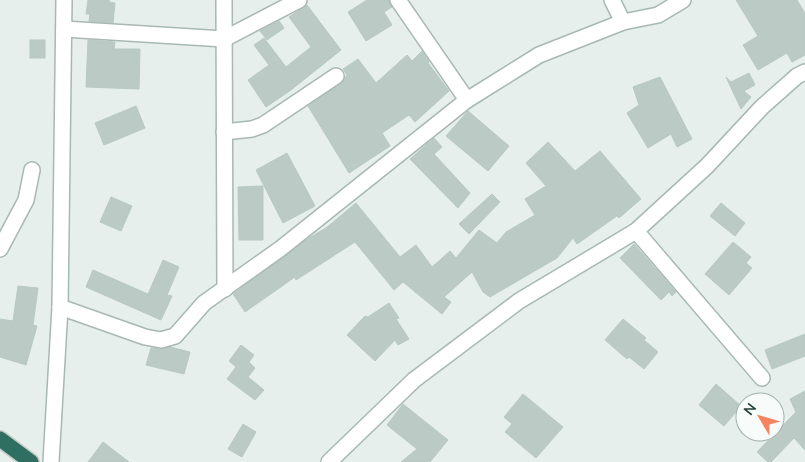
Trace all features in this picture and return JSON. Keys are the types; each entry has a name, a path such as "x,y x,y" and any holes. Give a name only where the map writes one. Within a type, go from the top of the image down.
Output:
{"highway":[{"path":"0,439 31,462"}],"street":[{"path":"51,462 60,307 64,0"},
{"path":"224,0 225,289"},
{"path":"64,29 224,39 299,0"},
{"path":"398,0 467,100"},
{"path":"612,0 623,22"},
{"path":"60,307 144,337 161,340 175,336 204,303 280,249 467,100 540,56 623,22 658,15 683,0"},
{"path":"329,462 414,380 519,301 636,232 707,166 762,107 797,76 805,72"},
{"path":"224,132 252,129 263,125 336,76"},
{"path":"0,249 26,200 32,170"},
{"path":"636,232 762,378"}],"building":[{"path":"88,0 109,0 109,2 115,3 113,23 89,21 90,14 86,14"},
{"path":"367,0 389,0 392,7 384,12 392,25 366,41 348,12"},
{"path":"736,0 797,0 805,13 805,55 792,62 787,53 758,70 743,45 758,36"},
{"path":"307,5 341,50 291,90 266,107 248,80 269,65 254,45 264,38 286,67 311,47 289,17"},
{"path":"279,21 284,28 267,40 260,31"},
{"path":"30,40 45,40 45,58 30,58"},
{"path":"88,40 115,42 114,49 140,49 139,89 86,87"},
{"path":"422,51 428,63 449,91 415,122 409,115 382,133 390,146 349,173 308,106 342,83 347,75 343,69 358,59 376,83 407,55 412,61"},
{"path":"749,73 755,85 744,91 751,97 741,109 726,77 731,82"},
{"path":"660,77 692,139 677,147 671,134 648,148 627,113 639,105 633,87"},
{"path":"136,106 145,128 104,145 95,123"},
{"path":"468,111 509,146 488,171 446,136"},
{"path":"434,138 442,147 434,154 470,193 458,208 410,159"},
{"path":"548,142 575,171 600,151 641,199 619,218 617,216 577,244 573,238 557,258 490,297 483,292 472,272 444,297 451,302 442,314 403,282 394,290 355,242 296,280 295,277 245,312 233,294 309,238 326,228 356,203 400,257 416,245 432,267 450,251 456,258 479,230 497,243 506,232 535,215 525,199 546,186 526,163"},
{"path":"287,153 315,206 283,223 256,170"},
{"path":"263,186 263,240 239,240 238,187"},
{"path":"492,194 500,202 469,234 459,224"},
{"path":"111,197 132,206 121,231 100,222"},
{"path":"721,203 745,223 735,236 710,216"},
{"path":"733,242 751,257 746,263 752,268 729,295 705,274"},
{"path":"634,244 676,292 672,296 669,292 661,300 620,258"},
{"path":"163,260 179,267 167,295 172,296 161,320 86,287 93,270 148,294"},
{"path":"18,286 38,288 33,325 37,326 26,365 0,357 0,319 13,321"},
{"path":"389,303 399,318 396,319 409,339 398,345 395,340 375,361 347,335 365,316 368,317"},
{"path":"623,319 646,338 644,340 658,352 644,369 629,357 627,359 605,340"},
{"path":"805,334 805,356 772,369 765,350"},
{"path":"241,345 254,355 249,362 255,368 248,377 264,390 255,400 227,379 236,367 229,361"},
{"path":"170,347 190,352 184,374 146,365 151,348"},
{"path":"716,384 735,401 735,413 724,426 699,405"},
{"path":"805,391 805,450 794,438 771,462 768,462 757,452 767,442 785,442 785,423 796,412 790,399"},
{"path":"523,394 563,427 536,458 505,432 512,424 504,417"},
{"path":"403,404 448,440 430,462 401,462 417,449 387,425"},
{"path":"243,424 256,432 242,457 228,449"},
{"path":"103,442 129,462 88,462"}]}
